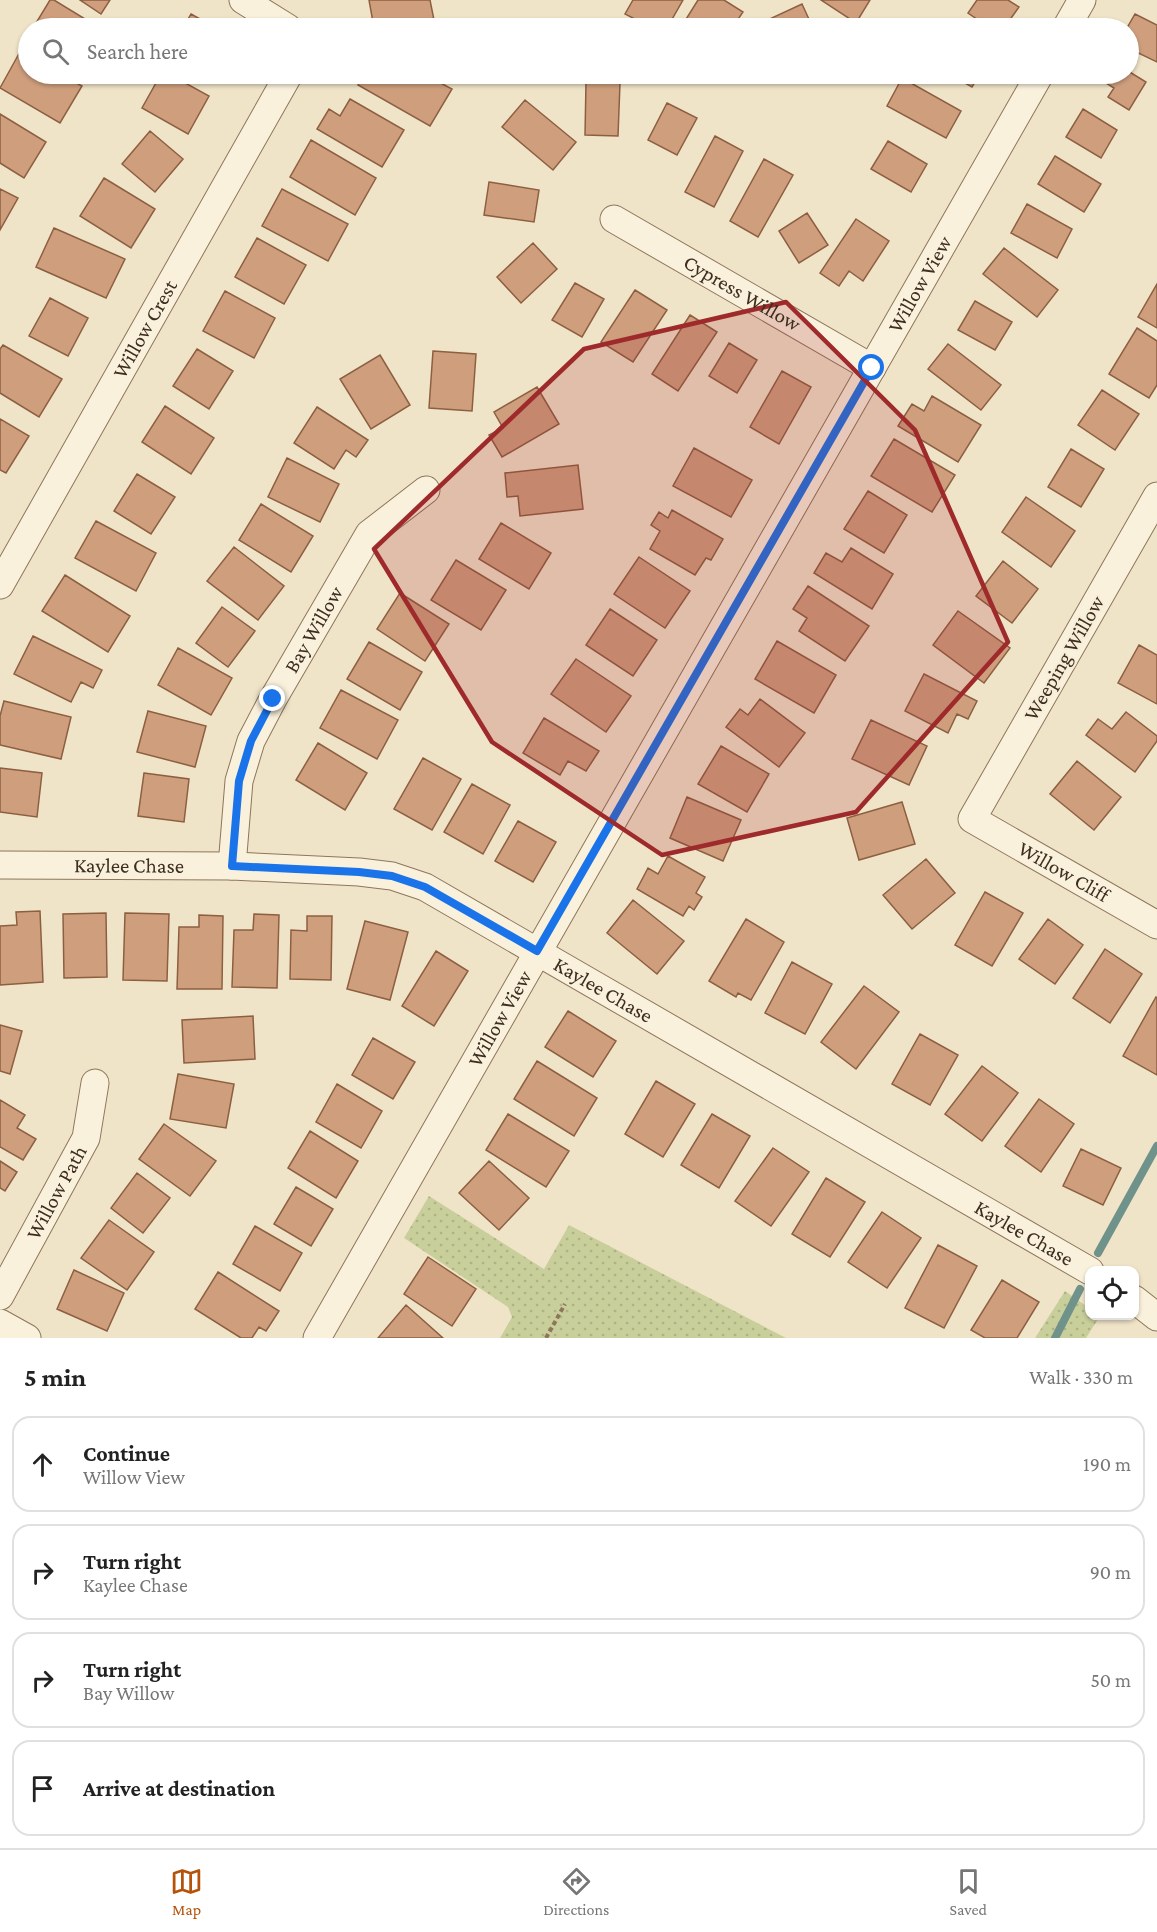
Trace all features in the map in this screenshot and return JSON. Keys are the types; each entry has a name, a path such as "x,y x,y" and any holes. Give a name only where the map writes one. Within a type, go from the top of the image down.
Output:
{"street":[{"path":"243,0 272,18"},
{"path":"1071,18 1082,0"},
{"name":"Willow Crest","path":"0,585 283,84"},
{"name":"Willow View","path":"317,1338 1034,84"},
{"name":"Cypress Willow","path":"614,219 872,368"},
{"name":"Bay Willow","path":"232,866 239,781 256,731 369,534 426,490"},
{"name":"Weeping Willow","path":"972,819 1157,496"},
{"name":"Willow Cliff","path":"972,819 1157,925"},
{"name":"Kaylee Chase","path":"0,865 232,866 359,872 392,876 425,887 1085,1269"},
{"name":"Willow Path","path":"0,1296 86,1138 95,1083"},
{"path":"1139,1303 1157,1317"},
{"path":"0,1323 27,1338"}],"path":[{"path":"546,1338 565,1304"}],"highlighted area":[{"path":"786,302 915,430 1008,642 856,812 662,855 492,742 374,549 584,349"}],"green space":[{"path":"429,1196 544,1269 569,1225 786,1338 500,1338 512,1317 508,1307 404,1238"},
{"path":"1065,1291 1085,1305 1085,1320 1097,1320 1086,1338 1035,1338"}],"building":[{"path":"50,0 54,0 83,18 39,18"},
{"path":"80,0 110,0 101,14"},
{"path":"369,0 430,0 434,18 372,18"},
{"path":"633,0 683,0 673,18 633,18 625,14"},
{"path":"698,0 724,0 743,12 739,18 687,18"},
{"path":"821,0 870,0 859,18 848,18"},
{"path":"977,0 1008,0 1019,7 1011,18 975,18 968,13"},
{"path":"802,4 808,18 772,18"},
{"path":"1135,14 1157,25 1157,62 1139,53 1139,18 1133,18"},
{"path":"18,55 18,84 78,84 82,86 60,123 0,88"},
{"path":"1139,78 1146,82 1129,110 1108,97 1114,88 1108,84 1139,84"},
{"path":"155,84 187,84 209,96 188,134 142,108"},
{"path":"443,84 452,89 430,126 358,85"},
{"path":"586,84 620,84 618,136 585,135"},
{"path":"899,84 913,84 961,111 946,138 887,106"},
{"path":"350,99 404,130 382,167 317,129 329,109 340,116"},
{"path":"525,100 576,142 553,170 502,127"},
{"path":"667,103 697,118 677,155 648,140"},
{"path":"1083,109 1117,130 1101,158 1066,137"},
{"path":"0,114 46,142 24,178 0,163"},
{"path":"150,131 183,159 155,192 122,164"},
{"path":"715,136 743,151 714,207 685,192"},
{"path":"311,140 376,178 355,215 290,177"},
{"path":"888,141 927,164 911,192 871,169"},
{"path":"1055,156 1101,184 1084,212 1038,184"},
{"path":"764,159 793,175 758,237 730,221"},
{"path":"104,178 155,209 131,248 80,216"},
{"path":"489,182 539,190 534,222 484,215"},
{"path":"0,189 18,198 0,230"},
{"path":"282,189 348,224 328,261 262,226"},
{"path":"1027,204 1072,229 1057,258 1011,233"},
{"path":"807,213 828,245 799,263 779,231"},
{"path":"856,219 889,241 863,281 849,271 839,286 820,273"},
{"path":"54,228 125,259 106,298 36,267"},
{"path":"257,238 306,265 284,304 235,277"},
{"path":"533,243 557,269 521,303 497,277"},
{"path":"1004,248 1058,290 1037,317 983,274"},
{"path":"575,283 604,299 582,337 552,320"},
{"path":"1157,284 1157,328 1138,317"},
{"path":"635,290 667,310 633,362 601,342"},
{"path":"225,291 275,318 254,358 203,331"},
{"path":"50,298 88,318 68,356 29,336"},
{"path":"975,301 1012,322 995,350 958,330"},
{"path":"690,315 717,332 678,391 652,374"},
{"path":"1137,328 1157,341 1157,385 1149,398 1109,374"},
{"path":"729,343 757,360 737,393 709,376"},
{"path":"948,344 1001,385 981,410 928,369"},
{"path":"3,345 62,379 39,417 0,393 0,349"},
{"path":"197,349 233,371 209,409 173,386"},
{"path":"433,351 476,354 472,411 429,408"},
{"path":"380,355 410,405 371,429 340,379"},
{"path":"782,371 811,387 779,444 750,427"},
{"path":"537,387 559,424 502,457 489,435 503,428 494,412"},
{"path":"1102,390 1139,414 1115,450 1078,425"},
{"path":"932,396 981,425 958,462 898,426 912,404 924,411"},
{"path":"165,406 214,438 191,474 142,442"},
{"path":"317,407 368,440 356,457 346,450 334,469 294,443"},
{"path":"0,419 29,436 6,473 0,470"},
{"path":"894,439 955,475 932,512 871,476"},
{"path":"694,448 752,480 731,517 673,486"},
{"path":"1071,449 1104,469 1081,507 1048,487"},
{"path":"287,458 339,484 320,522 268,497"},
{"path":"578,465 583,509 520,516 518,496 507,497 505,473"},
{"path":"137,474 175,497 151,534 114,511"},
{"path":"868,491 907,515 884,553 844,529"},
{"path":"1026,497 1075,531 1051,567 1002,532"},
{"path":"261,504 313,536 291,572 239,540"},
{"path":"672,510 723,539 711,560 706,558 695,575 650,549 660,531 651,525 659,512 668,518"},
{"path":"96,521 156,553 136,591 75,558"},
{"path":"501,523 551,553 529,589 479,559"},
{"path":"234,547 284,586 258,620 207,581"},
{"path":"851,548 893,574 872,609 814,573 826,553 842,562"},
{"path":"639,557 690,591 665,628 614,594"},
{"path":"456,560 506,590 481,630 431,600"},
{"path":"1003,561 1038,589 1012,623 976,596"},
{"path":"65,575 130,616 108,652 42,611"},
{"path":"808,586 869,626 845,661 799,631 807,618 793,609"},
{"path":"400,593 449,624 425,661 377,629"},
{"path":"222,607 255,631 228,667 196,643"},
{"path":"610,609 657,640 633,676 586,645"},
{"path":"958,611 1010,648 984,683 933,645"},
{"path":"33,636 102,670 93,688 81,682 71,702 14,674"},
{"path":"777,641 836,675 814,713 755,679"},
{"path":"369,642 422,672 400,710 347,679"},
{"path":"1139,645 1157,655 1157,704 1118,683"},
{"path":"178,648 232,678 211,715 158,685"},
{"path":"576,659 631,696 606,732 551,694"},
{"path":"924,674 977,701 968,719 957,714 948,733 905,711"},
{"path":"341,690 398,720 377,759 320,728"},
{"path":"760,699 805,733 779,767 726,727 740,709 748,715"},
{"path":"4,701 71,717 61,759 0,745 0,716"},
{"path":"148,711 206,726 195,767 137,752"},
{"path":"1126,712 1157,736 1157,741 1135,772 1086,735 1098,719 1112,729"},
{"path":"544,718 599,751 586,771 568,761 560,775 523,753"},
{"path":"871,720 927,746 909,785 852,759"},
{"path":"318,743 367,773 345,810 296,780"},
{"path":"721,746 769,774 747,812 698,784"},
{"path":"423,758 461,779 432,830 394,809"},
{"path":"1077,761 1121,797 1094,830 1050,794"},
{"path":"0,768 42,773 37,817 0,812"},
{"path":"144,773 189,779 184,822 138,816"},
{"path":"472,784 510,805 483,854 444,832"},
{"path":"687,797 741,820 723,861 670,838"},
{"path":"902,802 915,844 859,860 847,818"},
{"path":"518,821 556,842 533,882 495,861"},
{"path":"668,856 705,877 696,893 702,897 694,910 689,906 683,916 637,889 648,868 658,874"},
{"path":"926,859 955,893 912,929 883,895"},
{"path":"985,892 1023,913 992,966 955,945"},
{"path":"633,900 684,941 657,974 607,933"},
{"path":"40,911 43,982 0,985 0,926 17,925 16,912"},
{"path":"106,913 107,977 64,978 63,914"},
{"path":"125,913 169,914 167,981 123,980"},
{"path":"254,914 279,915 277,988 232,987 234,930 253,930"},
{"path":"199,915 223,916 222,989 177,989 179,927 199,927"},
{"path":"307,916 332,916 331,980 290,979 291,930 307,931"},
{"path":"746,919 784,942 751,1000 738,993 736,997 709,981"},
{"path":"1048,919 1083,945 1055,984 1019,959"},
{"path":"365,921 408,932 390,1000 347,989"},
{"path":"1105,949 1142,974 1110,1023 1073,998"},
{"path":"436,951 468,971 434,1026 402,1006"},
{"path":"792,962 832,984 805,1034 765,1013"},
{"path":"864,986 899,1012 856,1069 821,1042"},
{"path":"1157,998 1157,1075 1123,1056"},
{"path":"568,1011 616,1041 593,1077 545,1047"},
{"path":"253,1016 255,1059 184,1063 182,1020"},
{"path":"0,1025 22,1031 10,1074 0,1071"},
{"path":"920,1034 958,1055 930,1105 892,1084"},
{"path":"373,1038 415,1062 393,1099 352,1075"},
{"path":"537,1061 597,1098 574,1136 514,1099"},
{"path":"982,1066 1018,1093 982,1141 945,1114"},
{"path":"178,1074 234,1084 226,1128 170,1119"},
{"path":"656,1081 695,1104 663,1157 625,1134"},
{"path":"337,1084 382,1111 361,1148 316,1122"},
{"path":"1039,1099 1074,1124 1041,1172 1005,1146"},
{"path":"0,1100 25,1115 17,1128 36,1139 23,1160 0,1147"},
{"path":"508,1114 569,1151 546,1187 486,1150"},
{"path":"712,1114 750,1136 719,1188 681,1165"},
{"path":"164,1124 216,1161 190,1196 139,1159"},
{"path":"310,1131 358,1161 336,1198 288,1168"},
{"path":"773,1148 809,1172 771,1226 735,1201"},
{"path":"1081,1149 1121,1168 1103,1205 1063,1186"},
{"path":"0,1161 17,1172 5,1191 0,1188"},
{"path":"489,1161 529,1198 499,1230 459,1193"},
{"path":"137,1173 170,1198 143,1233 111,1208"},
{"path":"826,1178 865,1202 830,1257 792,1234"},
{"path":"296,1187 333,1209 311,1246 274,1224"},
{"path":"882,1212 921,1238 887,1288 848,1262"},
{"path":"109,1220 154,1252 127,1290 81,1258"},
{"path":"255,1226 302,1253 280,1291 233,1264"},
{"path":"938,1245 977,1266 944,1328 905,1308"},
{"path":"428,1257 476,1289 452,1326 404,1294"},
{"path":"74,1270 124,1293 107,1331 57,1309"},
{"path":"218,1272 279,1311 266,1331 259,1327 252,1338 241,1338 195,1309"},
{"path":"1002,1280 1039,1302 1017,1338 985,1338 971,1330"},
{"path":"406,1305 443,1338 378,1338"}],"waterway":[{"path":"1098,1253 1157,1146"},
{"path":"1055,1338 1080,1289"}],"route":[{"path":"273,699 251,741 239,781 232,866 359,872 392,876 425,887 537,951 872,368"}]}
